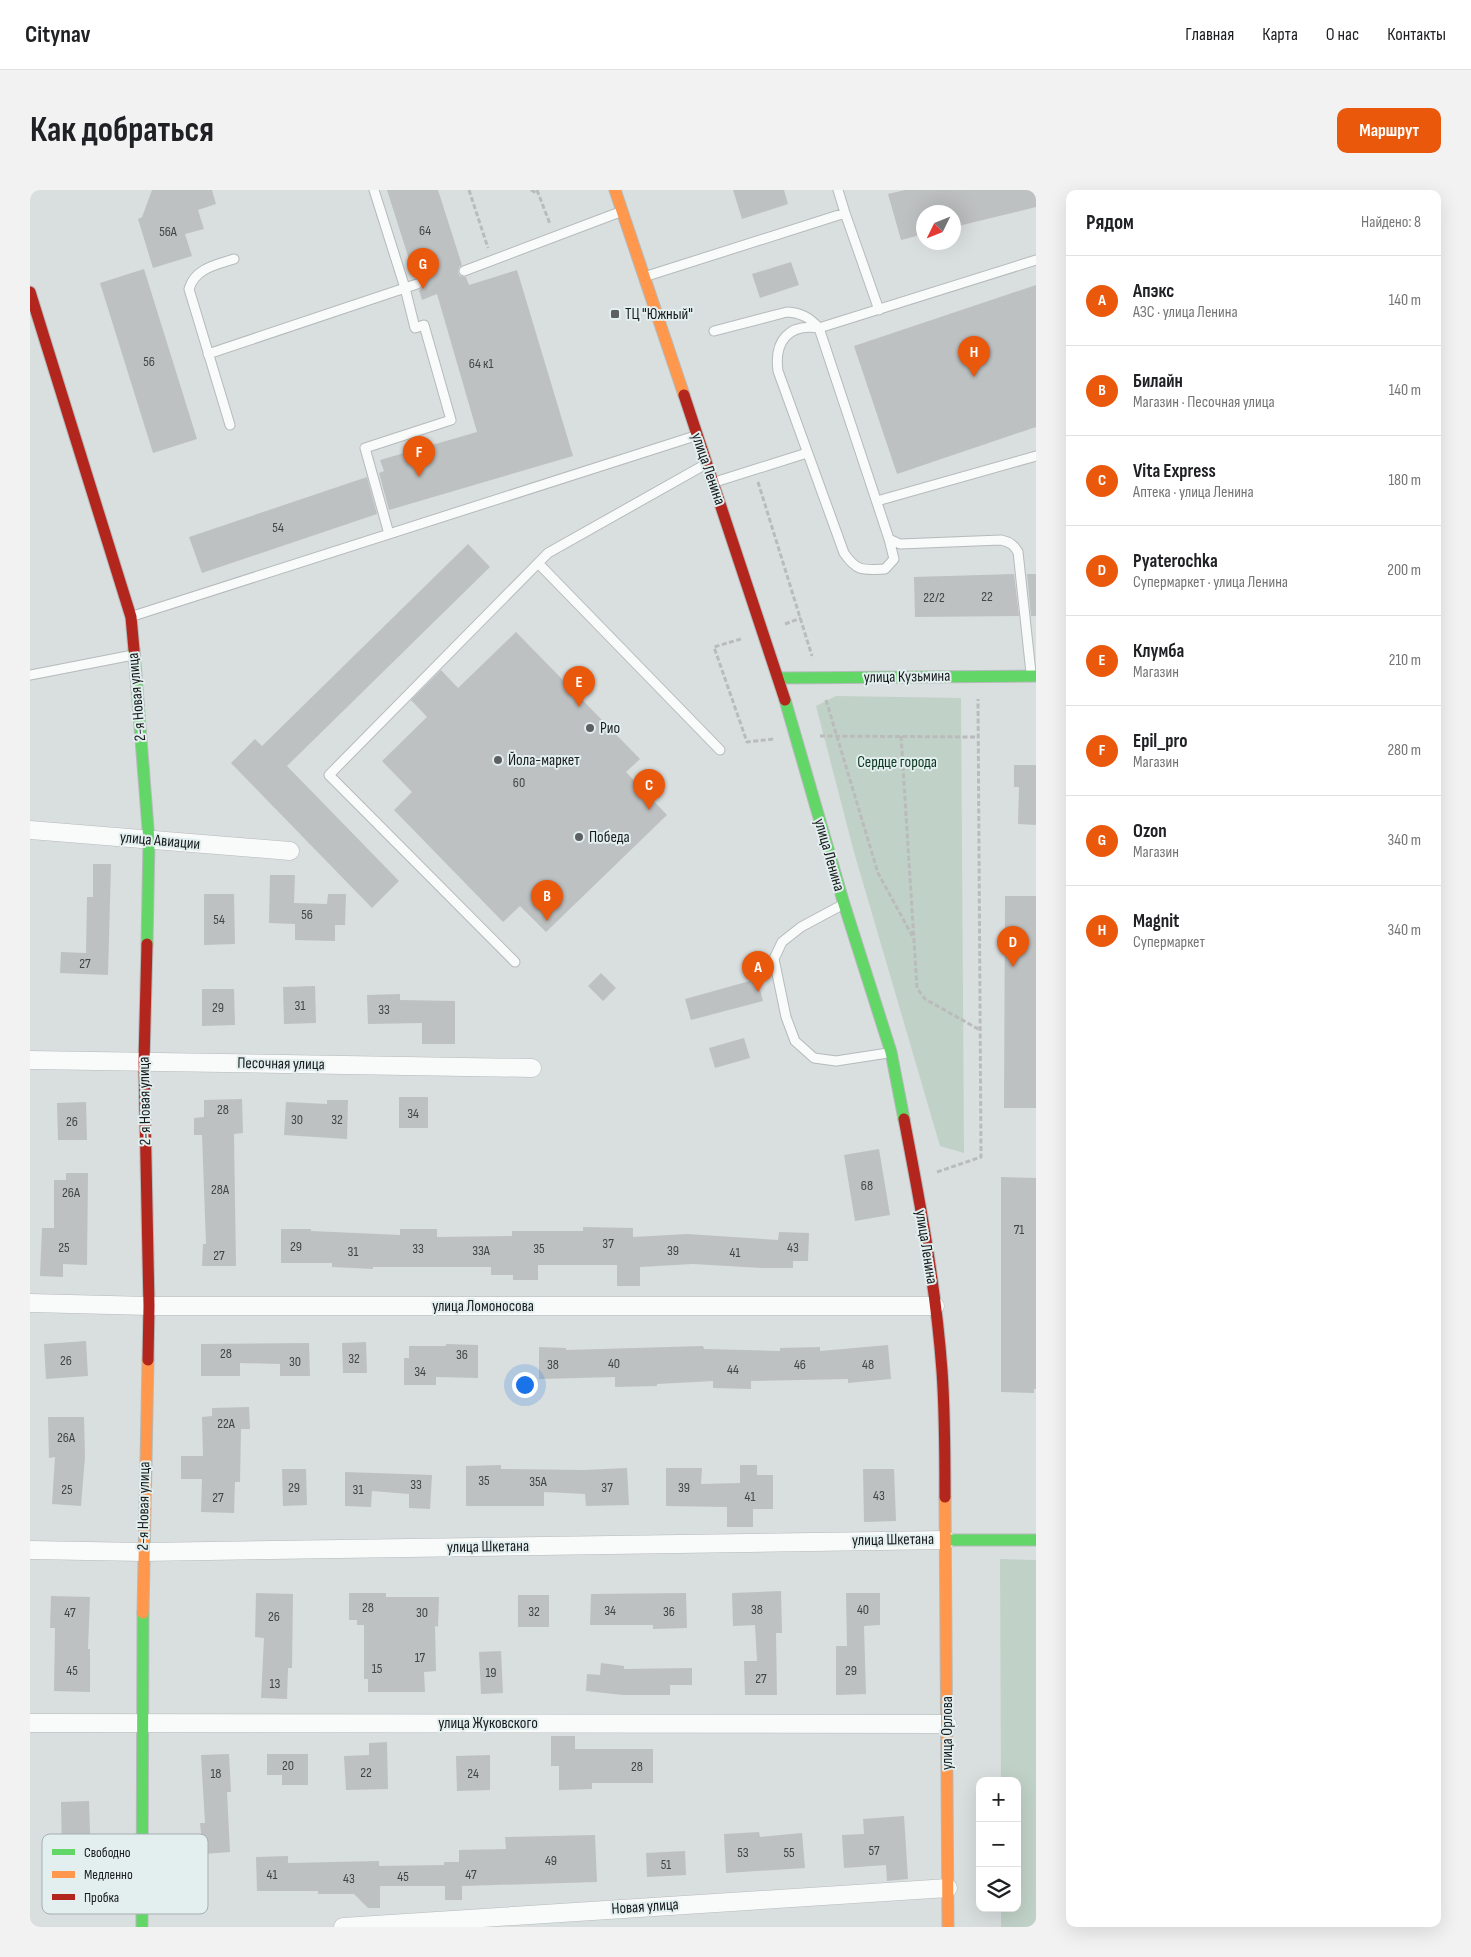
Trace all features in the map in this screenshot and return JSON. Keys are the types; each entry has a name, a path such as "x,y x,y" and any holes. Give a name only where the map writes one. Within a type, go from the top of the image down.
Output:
{"street":[{"name":"улица Ленина","path":"615,190 779,678 844,904 891,1052 921,1210 935,1306 942,1370 946,1540"},
{"name":"2-я Новая улица","path":"30,292 131,617 149,840 144,1062 149,1306 143,1552 143,1834"},
{"name":"улица Кузьмина","path":"779,678 1034,676"},
{"name":"улица Авиации","path":"30,830 290,851"},
{"name":"Песочная улица","path":"30,1060 532,1068"},
{"name":"улица Ломоносова","path":"30,1304 149,1306 935,1306"},
{"name":"улица Шкетана","path":"30,1550 143,1552 946,1540"},
{"path":"946,1540 1036,1540"},
{"name":"улица Орлова","path":"946,1540 948,1927"},
{"name":"улица Жуковского","path":"30,1723 947,1724"},
{"name":"Новая улица","path":"343,1927 948,1888"},
{"name":"2-я Новая улица","path":"142,1914 142,1927"}],"lane":[{"path":"374,190 416,328 424,325 451,420 365,448 389,534"},
{"path":"838,190 879,310"},
{"path":"464,270 622,211"},
{"path":"644,277 845,213"},
{"path":"230,425 189,289 191,282 205,269 234,259"},
{"path":"714,331 787,312 798,313 810,318 819,328 889,539 894,559 885,570 866,570 853,566 844,553 778,371 776,361 778,347 790,332 798,328 809,326 819,328 1036,260"},
{"path":"208,354 417,284"},
{"path":"131,617 697,435"},
{"path":"712,483 807,453"},
{"path":"876,501 1036,456"},
{"path":"515,962 329,775 548,553 706,464"},
{"path":"889,539 900,544 1002,540 1015,546 1018,552 1034,676"},
{"path":"538,563 720,750"},
{"path":"30,675 134,655"},
{"path":"844,904 801,927 782,942 774,958 786,1016 795,1040 814,1058 836,1061 891,1052"}],"path":[{"path":"469,190 492,260"},
{"path":"531,190 538,192 555,236"},
{"path":"754,470 878,873 914,939"},
{"path":"747,742 714,646 763,632 801,618"},
{"path":"934,1173 981,1157 978,676"},
{"path":"837,736 978,737"},
{"path":"902,736 917,988 925,999 980,1030"}],"green space":[{"name":"Сердце города","path":"836,696 961,698 964,1153 940,1146 854,852 816,706"},
{"path":"1000,1559 1036,1560 1036,1927 1001,1927 1001,1912 1021,1912 1021,1777 1001,1777"}],"building":[{"path":"152,190 212,190 216,204 198,210 204,229 185,234 192,256 153,268 138,219 142,217"},
{"path":"387,190 438,190 462,265 459,267 458,273 460,276 466,277 469,285 517,270 573,456 389,510 379,473 384,471 380,460 477,432 437,294 422,300 419,290 422,288 423,282 421,279 415,278"},
{"path":"733,190 784,190 788,204 742,219"},
{"path":"905,190 1036,190 1036,207 961,225 961,205 916,205 916,236 901,240 888,194"},
{"path":"791,262 799,285 760,298 752,274"},
{"path":"144,269 197,439 153,453 100,283"},
{"path":"1036,285 1036,427 897,474 854,346"},
{"path":"367,477 377,514 202,573 189,537"},
{"path":"468,544 490,567 287,766 399,881 372,908 231,763 255,739 262,746"},
{"path":"1014,574 1019,616 915,617 914,577"},
{"path":"1027,574 1036,574 1036,616 1031,616"},
{"path":"516,632 640,759 626,772 667,815 546,932 520,906 503,922 394,810 412,792 382,761 427,717 411,700 441,670 458,688"},
{"path":"1014,765 1036,765 1036,825 1018,824 1019,787 1014,787"},
{"path":"93,864 111,864 108,975 60,973 61,952 86,953 87,897 93,897"},
{"path":"270,875 295,875 294,903 327,904 328,894 346,894 345,925 335,925 335,941 295,940 295,924 269,923"},
{"path":"204,894 234,894 235,944 204,945"},
{"path":"1005,896 1036,896 1036,1108 1004,1108"},
{"path":"601,973 616,988 603,1001 588,986"},
{"path":"757,979 763,1001 691,1020 685,999"},
{"path":"315,986 316,1023 284,1024 283,987"},
{"path":"202,989 234,989 235,1025 202,1026"},
{"path":"400,994 400,1000 455,1001 455,1044 422,1044 422,1023 368,1024 367,995"},
{"path":"744,1038 750,1058 715,1068 709,1048"},
{"path":"399,1097 428,1097 428,1128 399,1128"},
{"path":"242,1099 243,1133 234,1134 236,1266 202,1266 203,1244 206,1244 202,1135 194,1135 194,1118 204,1117 204,1100"},
{"path":"327,1100 348,1100 347,1139 284,1135 286,1102 327,1104"},
{"path":"86,1102 87,1140 58,1140 57,1103"},
{"path":"879,1149 890,1215 855,1221 844,1155"},
{"path":"66,1173 88,1173 87,1265 63,1264 63,1277 40,1276 42,1228 54,1228 54,1180 66,1180"},
{"path":"1001,1177 1036,1178 1036,1389 1034,1389 1034,1393 1001,1392"},
{"path":"583,1227 633,1228 633,1237 687,1234 778,1240 779,1232 809,1233 808,1261 793,1261 793,1268 693,1264 640,1267 640,1286 617,1286 617,1265 538,1265 538,1280 513,1280 513,1275 491,1275 491,1267 373,1267 373,1269 332,1267 332,1263 281,1263 281,1229 311,1229 311,1231 400,1235 400,1229 437,1229 437,1237 512,1236 512,1231 583,1231"},
{"path":"86,1341 88,1376 46,1379 44,1344"},
{"path":"366,1342 367,1373 343,1373 342,1343"},
{"path":"309,1343 310,1376 280,1376 280,1364 240,1363 240,1376 201,1376 201,1344"},
{"path":"446,1344 478,1345 478,1378 436,1377 436,1385 404,1385 404,1358 409,1358 409,1346 446,1346"},
{"path":"888,1345 891,1379 848,1383 848,1379 751,1381 751,1389 713,1388 713,1381 657,1384 657,1386 615,1387 615,1377 539,1379 539,1347 566,1348 566,1350 703,1346 704,1349 780,1351 780,1348 820,1347 820,1351"},
{"path":"249,1407 250,1429 241,1429 240,1482 235,1482 234,1513 201,1512 202,1479 181,1479 181,1456 203,1456 202,1417 212,1416 212,1408"},
{"path":"48,1417 84,1417 85,1457 81,1506 52,1504 55,1457 49,1458"},
{"path":"501,1465 501,1469 584,1470 627,1468 629,1505 586,1506 585,1494 544,1492 544,1506 466,1506 466,1466"},
{"path":"740,1465 757,1465 757,1475 773,1475 773,1509 753,1509 753,1527 727,1527 727,1507 666,1506 666,1468 702,1468 701,1484 740,1483"},
{"path":"282,1469 306,1469 307,1505 283,1506"},
{"path":"863,1469 894,1469 896,1521 864,1522"},
{"path":"345,1472 432,1475 430,1509 409,1508 409,1494 372,1491 371,1507 345,1506"},
{"path":"781,1591 782,1633 776,1633 777,1695 745,1695 744,1661 757,1661 755,1625 733,1626 732,1593"},
{"path":"256,1593 293,1594 292,1668 288,1668 287,1699 261,1698 264,1638 255,1637"},
{"path":"349,1593 386,1593 386,1597 439,1597 438,1627 435,1626 436,1671 424,1672 425,1692 368,1692 368,1679 364,1679 364,1625 357,1625 357,1620 349,1620"},
{"path":"686,1593 687,1628 653,1629 653,1625 590,1625 591,1594"},
{"path":"846,1593 880,1593 880,1625 864,1626 866,1694 836,1695 836,1646 847,1646"},
{"path":"518,1595 549,1595 549,1627 518,1627"},
{"path":"51,1596 90,1597 88,1649 90,1649 90,1692 54,1691 55,1628 50,1628"},
{"path":"501,1651 503,1693 481,1694 479,1652"},
{"path":"601,1663 624,1666 624,1669 692,1668 692,1685 670,1685 670,1695 623,1695 586,1691 587,1674 600,1675"},
{"path":"551,1736 575,1736 575,1749 653,1749 653,1783 592,1783 592,1789 559,1790 559,1766 551,1766"},
{"path":"387,1742 388,1789 346,1790 344,1756 369,1755 369,1743"},
{"path":"229,1754 231,1792 227,1792 230,1852 208,1854 208,1834 201,1834 200,1823 205,1823 201,1755"},
{"path":"267,1754 308,1754 308,1785 282,1785 282,1775 267,1775"},
{"path":"490,1755 490,1790 457,1791 456,1756"},
{"path":"89,1801 90,1834 62,1834 61,1802"},
{"path":"904,1816 908,1879 887,1881 886,1865 844,1868 842,1835 864,1834 863,1819"},
{"path":"759,1832 760,1837 802,1833 805,1868 726,1873 724,1834"},
{"path":"595,1835 597,1882 462,1886 462,1900 445,1900 445,1886 380,1886 380,1908 368,1908 354,1894 318,1894 318,1891 257,1891 256,1857 288,1856 288,1863 379,1861 379,1866 444,1865 444,1862 459,1862 459,1850 506,1849 505,1837"},
{"path":"685,1851 686,1875 647,1877 646,1853"}],"traffic: fast":[{"path":"134,650 149,841 147,944"},
{"path":"779,678 1036,676"},
{"path":"785,700 844,904 891,1052 904,1119"},
{"path":"946,1540 1036,1540"},
{"path":"142,1834 143,1613"},
{"path":"142,1914 142,1927"}],"traffic: slow":[{"path":"615,190 684,395"},
{"path":"143,1613 148,1360"},
{"path":"945,1497 948,1927"}],"traffic: jam":[{"path":"30,292 131,617 134,650"},
{"path":"684,395 785,700"},
{"path":"147,944 144,1062 149,1306 148,1360"},
{"path":"904,1119 927,1245 936,1308 944,1402 945,1497"}],"place":[{"name":"Ozon","path":"423,289"},
{"name":"ТЦ \"Южный\"","path":"615,314"},
{"name":"Magnit","path":"974,377"},
{"name":"Epil_pro","path":"419,477"},
{"name":"Клумба","path":"579,707"},
{"name":"Рио","path":"590,728"},
{"name":"Йола-маркет","path":"498,760"},
{"name":"Vita Express","path":"649,810"},
{"name":"Победа","path":"579,837"},
{"name":"Билайн","path":"547,921"},
{"name":"Pyaterochka","path":"1013,967"},
{"name":"Апэкс","path":"758,992"}]}
